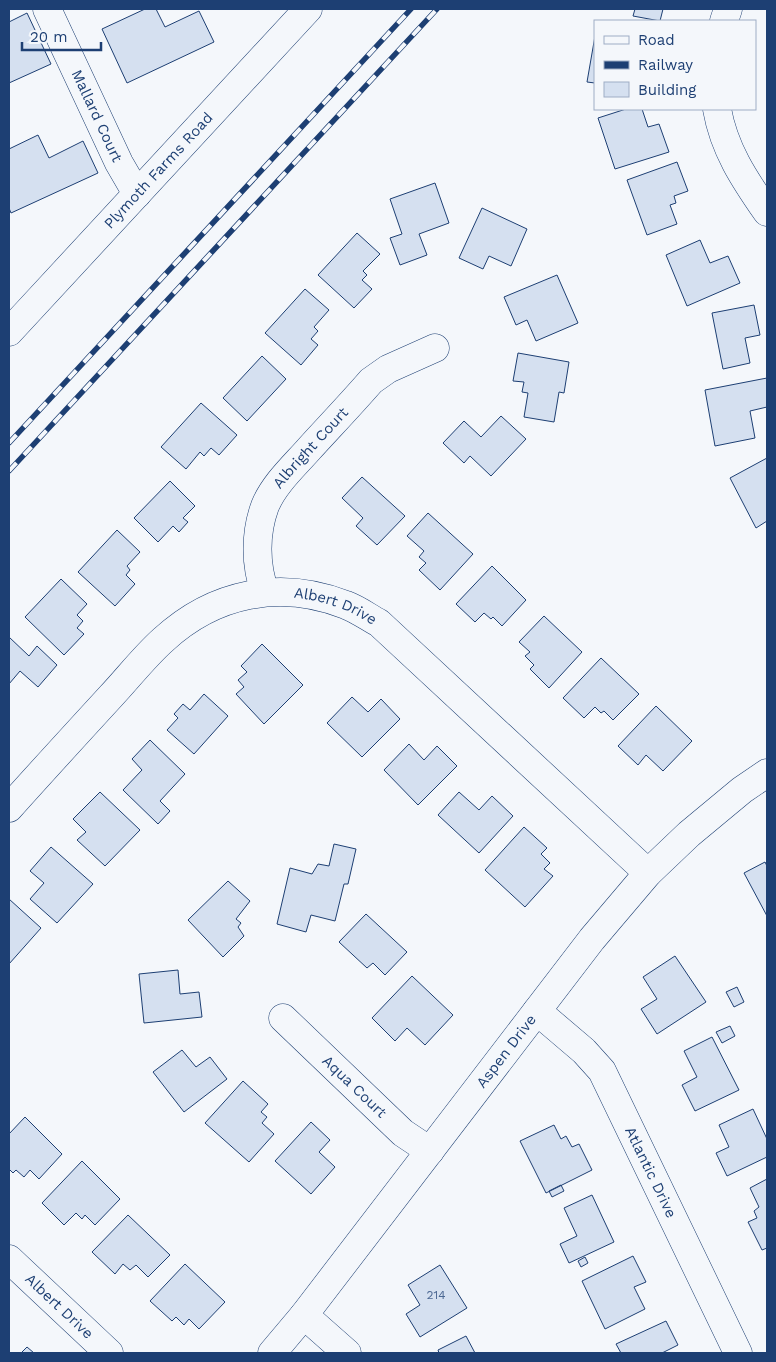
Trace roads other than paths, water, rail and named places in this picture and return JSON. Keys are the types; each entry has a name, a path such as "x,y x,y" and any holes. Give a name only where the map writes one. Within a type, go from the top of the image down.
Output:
{"street":[{"name":"Mallard Court","path":"47,9 119,163 137,194"},
{"name":"Plymoth Farms Road","path":"9,332 308,9"},
{"path":"717,110 732,157 744,179 767,212"},
{"name":"Albright Court","path":"265,592 260,577 258,556 260,524 266,504 284,477 371,381 388,369 435,348"},
{"name":"Albert Drive","path":"9,808 163,640 200,612 232,599 265,592 290,592 325,598 348,606 379,623 648,873"},
{"name":"Aspen Drive","path":"272,1353 304,1315 592,939 648,873 689,834 742,790 767,773"},
{"name":"Atlantic Drive","path":"537,1011 584,1051 602,1071 738,1353"},
{"name":"Aqua Court","path":"283,1018 403,1132 430,1151"},
{"name":"Albert Drive","path":"9,1259 109,1353"},
{"path":"304,1315 347,1353"}],"railway":[{"path":"9,443 411,9"},
{"path":"9,471 437,9"}]}
